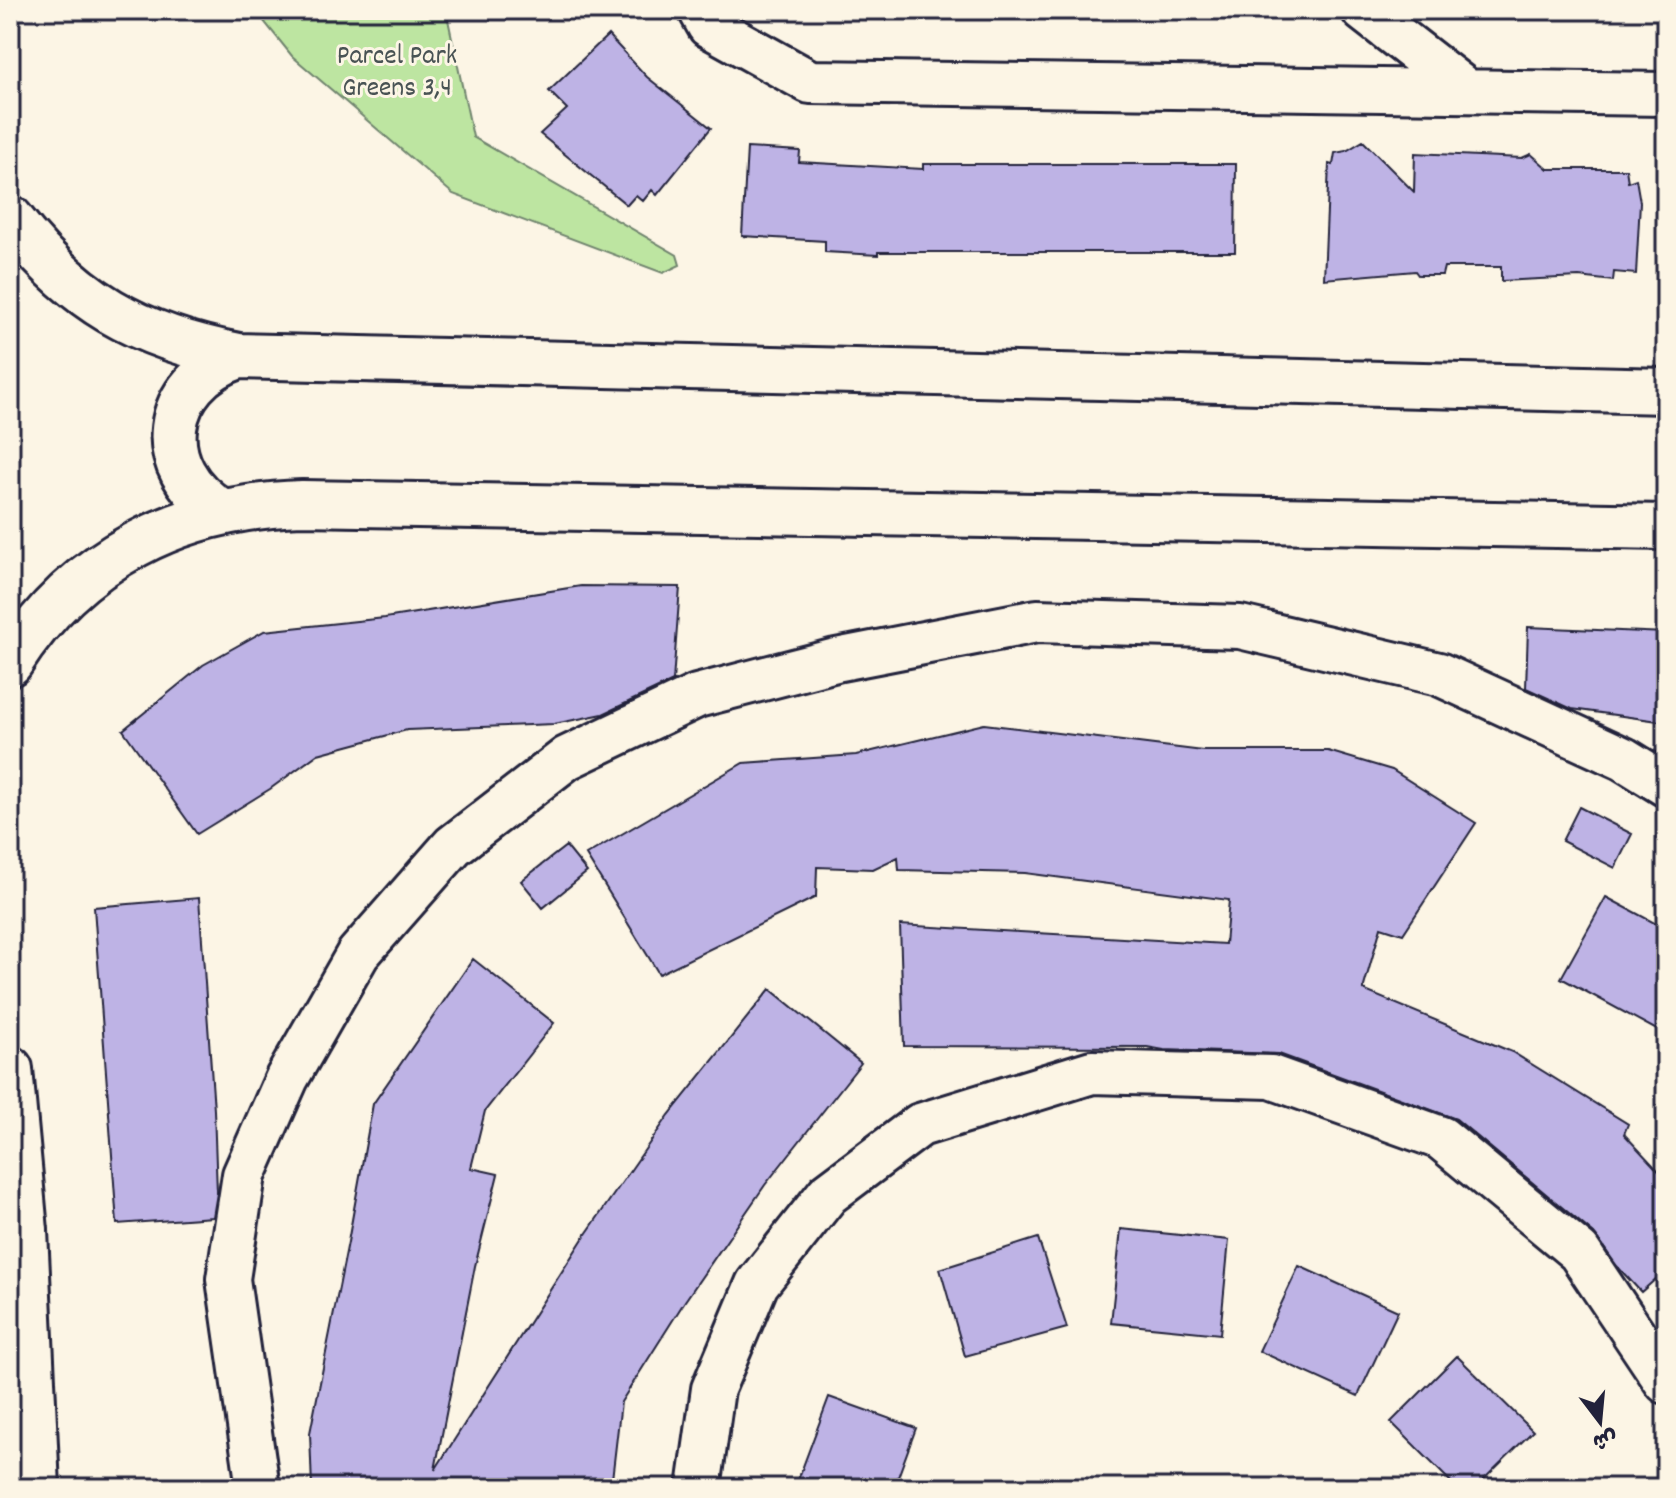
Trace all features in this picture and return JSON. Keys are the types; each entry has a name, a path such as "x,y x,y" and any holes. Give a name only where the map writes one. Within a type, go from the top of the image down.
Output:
{"street":[{"path":"700,10 709,26 810,82 1666,94"},
{"path":"1363,10 1467,91"},
{"path":"10,218 56,272 122,319 160,337 199,349 239,356 1666,391"},
{"path":"221,511 205,501 182,473 176,455 175,418 192,385 221,362 239,356"},
{"path":"10,663 48,612 110,559 145,539 183,523 221,511 262,504 1666,527"},
{"path":"260,1478 228,1279 244,1175 287,1078 358,954 453,846 567,758 697,696 836,660 1037,621 1240,627 1439,674 1624,759 1666,785"},
{"path":"10,1069 17,1247 37,1488"},
{"path":"699,1488 713,1389 757,1284 828,1194 920,1125 1092,1072 1271,1077 1441,1138 1579,1252 1666,1382"}],"green space":[{"name":"Parcel Park Greens 3,4","path":"255,10 446,10 473,137 677,255 680,265 663,273 453,194 292,56"}],"building":[{"path":"608,35 647,77 711,128 657,195 652,190 643,201 636,195 627,205 540,134 567,109 549,91"},
{"path":"1363,141 1414,192 1415,153 1522,158 1531,154 1548,169 1626,169 1628,182 1636,179 1640,202 1636,274 1614,272 1613,281 1579,277 1501,281 1501,267 1444,267 1442,275 1418,275 1415,271 1324,279 1329,164 1333,165 1335,153 1346,151"},
{"path":"747,148 800,151 799,162 923,169 923,164 1236,164 1235,252 878,252 878,255 825,252 825,241 742,236"},
{"path":"581,586 680,587 673,681 603,714 554,724 407,730 318,754 270,789 197,834 123,730 203,665 264,631 385,618"},
{"path":"1528,627 1666,633 1666,722 1572,709 1526,688"},
{"path":"984,724 1203,751 1328,751 1392,770 1476,823 1403,934 1381,927 1363,990 1512,1052 1628,1124 1624,1134 1666,1179 1666,1270 1641,1292 1594,1234 1456,1119 1279,1054 1147,1047 904,1046 900,925 1225,944 1229,900 1025,873 899,870 898,857 873,869 817,867 816,897 659,974 586,855 743,763 856,755"},
{"path":"1579,807 1632,834 1615,868 1562,841"},
{"path":"566,846 587,872 543,908 521,881"},
{"path":"1606,897 1666,929 1666,1035 1561,978"},
{"path":"199,898 214,1110 217,1193 213,1217 117,1224 94,907"},
{"path":"473,959 554,1023 485,1111 471,1168 498,1174 475,1266 435,1470 584,1237 669,1115 770,989 861,1063 765,1185 685,1301 621,1402 611,1488 312,1488 310,1433 373,1104"},
{"path":"1121,1229 1229,1240 1220,1334 1111,1323"},
{"path":"1038,1238 1067,1328 965,1356 940,1269"},
{"path":"1299,1266 1398,1311 1358,1396 1259,1351"},
{"path":"1457,1356 1533,1431 1475,1488 1457,1488 1391,1422"},
{"path":"829,1397 916,1428 894,1488 795,1488"}]}
